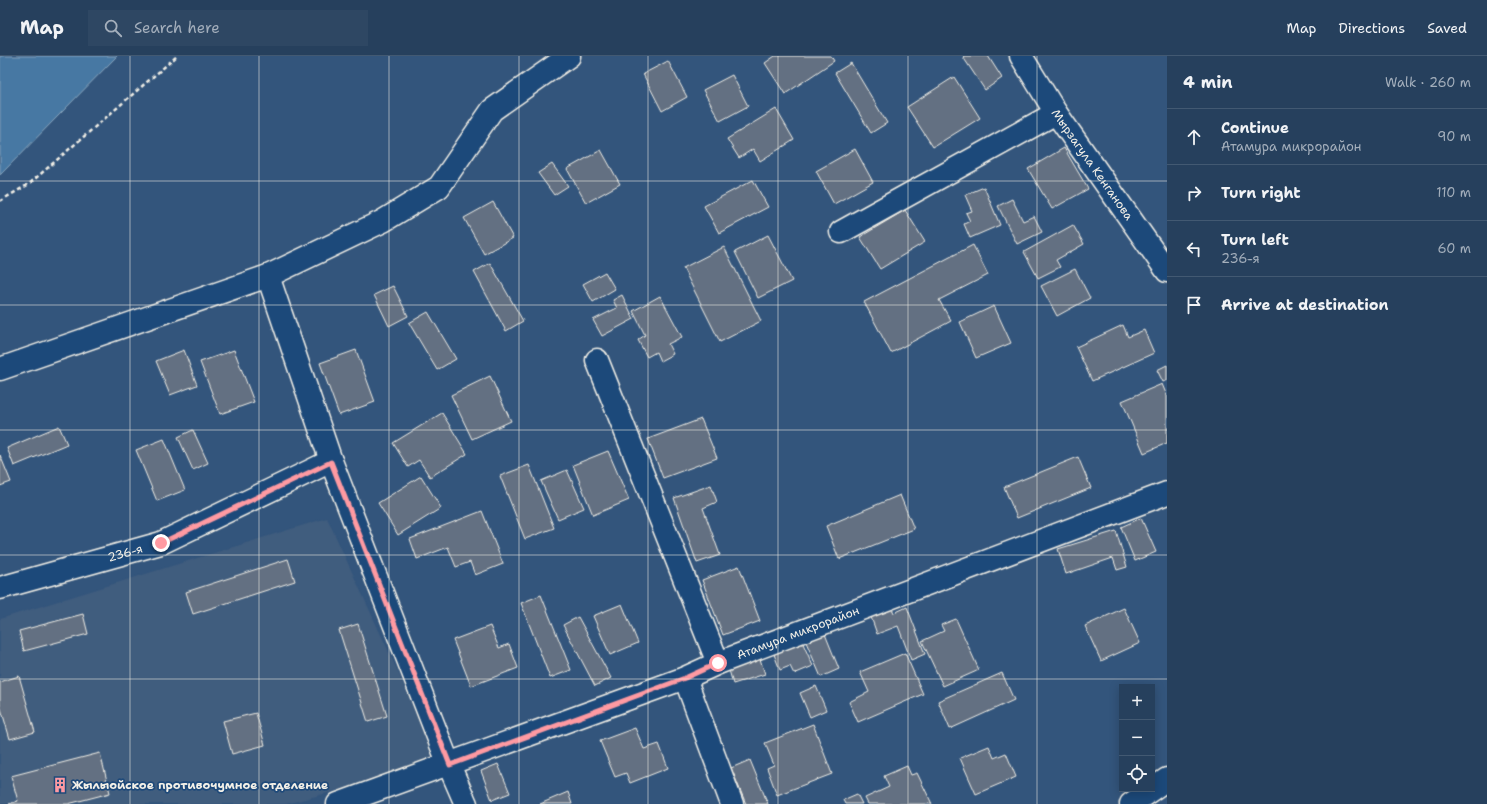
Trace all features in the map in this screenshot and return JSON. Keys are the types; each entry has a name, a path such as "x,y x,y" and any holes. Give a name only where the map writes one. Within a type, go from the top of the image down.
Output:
{"street":[{"path":"0,369 268,276 383,221 439,187 492,110 569,56"},
{"name":"Мырзагула Кенганова","path":"1021,56 1056,113 1167,270"},
{"path":"841,232 1056,113"},
{"path":"268,276 331,462 466,804"},
{"path":"597,360 718,663"},
{"name":"236-я","path":"0,588 161,543 331,462"},
{"name":"Атамура микрорайон","path":"338,804 450,765 685,678 718,663 1167,493"},
{"path":"685,678 732,804"},
{"path":"1131,804 1167,779"}],"path":[{"path":"0,201 29,184 177,56"}],"shaded area":[{"path":"0,56 117,56 0,175"},
{"path":"327,518 440,763 286,804 0,804 0,619"}],"building":[{"path":"775,56 831,56 834,61 785,94 765,63"},
{"path":"988,56 1002,78 985,90 963,57"},
{"path":"668,61 687,97 662,111 643,74"},
{"path":"851,63 887,123 871,133 835,73"},
{"path":"732,75 748,106 720,121 703,90"},
{"path":"954,77 980,118 933,147 907,107"},
{"path":"776,109 794,140 760,161 753,149 739,158 727,139"},
{"path":"1064,148 1088,189 1052,209 1028,169"},
{"path":"855,149 873,182 834,204 816,171"},
{"path":"601,150 620,184 586,203 567,169"},
{"path":"552,164 568,186 554,195 538,173"},
{"path":"753,180 768,207 719,233 704,206"},
{"path":"984,187 1000,225 970,238 964,224 970,221 966,213 972,211 965,195"},
{"path":"1012,199 1023,221 1034,216 1042,232 1017,244 998,206"},
{"path":"493,202 513,238 484,254 464,218"},
{"path":"905,210 925,242 880,269 860,237"},
{"path":"1073,225 1084,244 1056,260 1060,267 1038,278 1024,252"},
{"path":"768,235 792,281 758,298 735,252"},
{"path":"973,245 988,275 939,300 951,321 891,353 864,302"},
{"path":"724,247 761,321 720,342 683,268"},
{"path":"490,263 523,321 506,331 474,272"},
{"path":"1075,269 1090,298 1057,316 1041,286"},
{"path":"605,272 615,289 593,302 583,284"},
{"path":"393,286 408,316 389,326 374,295"},
{"path":"622,295 634,319 602,336 593,320 617,308 613,300"},
{"path":"660,296 682,337 668,344 673,354 660,361 656,352 647,357 638,340 645,335 633,311"},
{"path":"994,306 1011,343 976,358 960,322"},
{"path":"428,312 456,359 437,370 409,323"},
{"path":"1123,325 1128,337 1144,330 1154,353 1092,381 1076,347"},
{"path":"184,350 197,385 170,395 156,361"},
{"path":"234,350 254,402 220,414 200,362"},
{"path":"356,350 375,402 339,415 320,363"},
{"path":"1167,365 1167,380 1163,382 1157,370"},
{"path":"490,376 511,421 472,439 451,395"},
{"path":"1162,384 1167,396 1167,443 1144,453 1122,401"},
{"path":"442,413 467,454 430,477 419,460 408,467 393,443"},
{"path":"701,419 717,458 663,478 648,439"},
{"path":"59,426 67,444 14,466 7,448"},
{"path":"193,430 208,463 193,470 178,437"},
{"path":"164,439 185,490 157,501 136,450"},
{"path":"608,451 629,500 593,515 573,465"},
{"path":"0,455 11,482 0,486"},
{"path":"1078,457 1091,488 1017,518 1004,487"},
{"path":"529,465 554,528 525,539 500,476"},
{"path":"567,470 584,508 558,519 541,481"},
{"path":"421,476 441,508 398,535 378,503"},
{"path":"711,485 717,502 703,508 720,555 697,563 674,498"},
{"path":"900,495 914,529 839,559 826,526"},
{"path":"482,511 503,564 475,575 470,562 456,567 448,547 417,559 410,539"},
{"path":"1141,518 1156,552 1135,561 1121,527"},
{"path":"1116,531 1127,567 1117,570 1113,558 1066,574 1058,549"},
{"path":"288,559 295,581 193,614 186,592"},
{"path":"739,566 760,621 723,635 702,580"},
{"path":"541,595 571,670 550,678 521,603"},
{"path":"622,604 638,643 610,655 593,616"},
{"path":"891,606 894,613 907,607 925,654 911,660 898,626 877,634 870,614"},
{"path":"1124,608 1140,643 1101,661 1085,626"},
{"path":"83,614 88,634 24,651 19,631"},
{"path":"578,617 611,678 595,686 563,625"},
{"path":"956,619 979,670 943,686 922,641 944,631 941,625"},
{"path":"358,624 387,716 368,722 339,630"},
{"path":"490,626 499,648 509,644 518,668 471,686 453,640"},
{"path":"825,634 839,669 821,677 806,642"},
{"path":"800,637 813,666 794,674 790,666 780,670 772,649"},
{"path":"758,653 765,674 733,684 727,663"},
{"path":"905,653 923,694 858,722 849,702 869,692 860,672"},
{"path":"1002,673 1014,700 950,729 938,701"},
{"path":"19,676 35,732 10,739 0,705 0,682"},
{"path":"816,686 826,710 810,717 800,693"},
{"path":"256,713 265,745 232,754 223,721"},
{"path":"813,724 832,774 777,795 767,768 774,765 765,743"},
{"path":"635,728 644,749 659,744 668,768 630,783 626,773 615,777 600,741"},
{"path":"989,746 994,758 1006,753 1016,777 976,794 960,758"},
{"name":"Жылыойское противочумное отделение","path":"100,753 110,793 68,804 9,804 18,801 11,776"},
{"path":"750,760 768,804 746,804 731,768"},
{"path":"498,764 510,793 492,800 481,771"},
{"path":"907,766 911,775 917,773 932,804 868,804 865,798 889,787 884,776"},
{"path":"568,792 572,804 540,804"},
{"path":"857,794 862,804 845,804 843,800"}],"place":[{"name":"Жылыойское противочумное отделение","path":"60,785"}],"route":[{"path":"161,543 331,462 450,765 685,678 718,663"}]}
